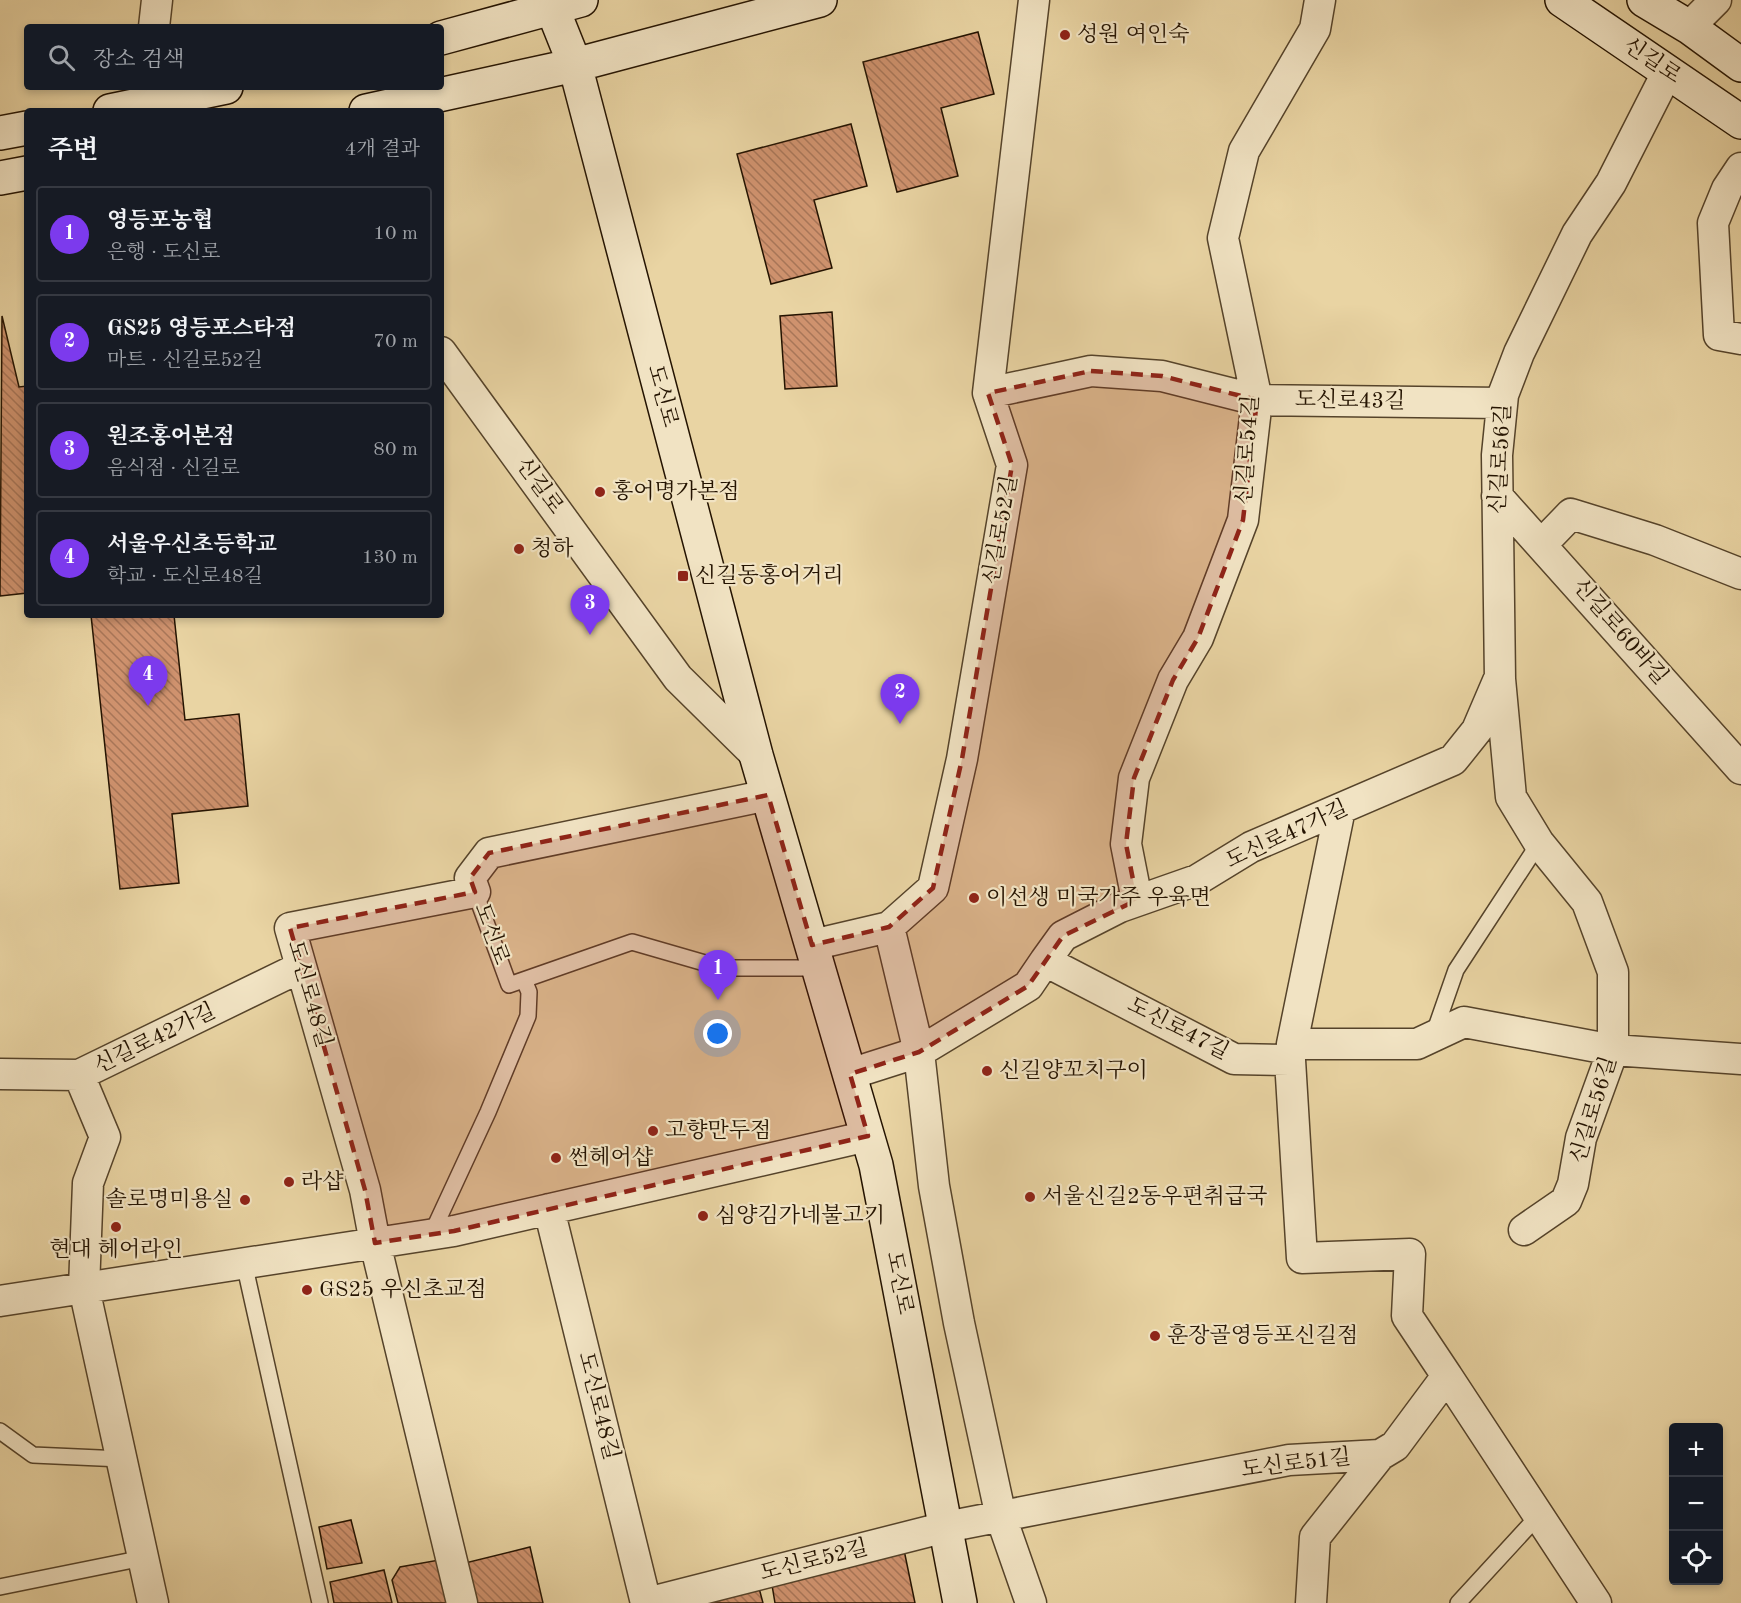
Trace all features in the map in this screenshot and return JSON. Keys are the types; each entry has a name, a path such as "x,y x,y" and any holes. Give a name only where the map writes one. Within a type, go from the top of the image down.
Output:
{"main road":[{"path":"380,108 575,65 820,0"},
{"name":"신길로","path":"1562,0 1741,122"},
{"name":"신길로","path":"1644,0 1689,27 1741,65"},
{"path":"444,37 561,3"},
{"name":"도신로","path":"561,3 575,65 756,755 876,1165 960,1603"},
{"path":"117,108 147,95 196,90"},
{"path":"0,133 24,129"},
{"path":"0,178 24,173"}],"street":[{"path":"154,24 157,0"},
{"name":"신길로52길","path":"815,957 889,927 933,888 962,759 1012,465 988,393 1034,0"},
{"name":"신길로54길","path":"1137,900 1126,844 1134,778 1173,680 1198,638 1243,520 1257,400 1223,238 1244,151 1316,29 1320,0"},
{"path":"1689,27 1716,0"},
{"name":"신길로56길","path":"1524,1230 1566,1201 1573,1184 1581,1138 1612,1050 1613,972 1587,902 1539,843 1511,797 1500,679 1497,455 1502,403 1519,353 1576,234 1611,183 1668,71"},
{"path":"1730,337 1713,223 1727,189 1741,168"},
{"name":"신길로","path":"444,356 678,678 756,755"},
{"name":"도신로43길","path":"988,393 1091,371 1162,376 1257,400 1502,403"},
{"name":"신길로60바길","path":"1497,496 1741,769"},
{"path":"1542,544 1570,514 1655,540 1741,574"},
{"name":"도신로47가길","path":"1045,961 1063,936 1137,900 1197,880 1251,847 1453,760 1477,730 1500,679"},
{"name":"도신로","path":"475,892 470,878 489,853 768,795"},
{"path":"1340,809 1292,1044 1417,1044 1464,1022 1612,1050 1741,1059"},
{"name":"도신로48길","path":"462,1603 375,1243 365,1190 290,928 475,892"},
{"path":"889,927 919,1052 934,1186 959,1323 1001,1516 1031,1603"},
{"path":"850,1074 919,1052 1028,986 1045,961"},
{"name":"도신로47길","path":"1045,961 1234,1059 1290,1060 1302,1258 1410,1254 1407,1316 1447,1376"},
{"name":"신길로42가길","path":"0,1074 79,1075 302,967"},
{"path":"79,1075 105,1137 88,1183 84,1288 153,1603"},
{"path":"0,1301 430,1235 868,1136"},
{"name":"도신로48길","path":"549,1209 647,1603"},
{"path":"1447,1376 1596,1603"},
{"name":"도신로51길","path":"946,1527 1289,1460 1380,1455 1395,1446 1447,1376"},
{"path":"1311,1603 1315,1537 1380,1455"},
{"name":"도신로52길","path":"647,1603 946,1527"}],"lane":[{"path":"1432,1037 1456,970 1539,843"},
{"name":"도신로","path":"475,892 509,985 632,942 722,968 815,957"},
{"path":"430,1235 488,1112 528,1016 529,992 524,980"},
{"path":"244,1263 320,1603"},
{"path":"0,1431 33,1455 122,1459"},
{"path":"1458,1603 1538,1516"},
{"path":"0,1587 143,1558"}],"highlighted area":[{"path":"1091,371 1162,376 1257,400 1243,520 1198,638 1173,680 1134,778 1126,844 1137,900 1063,936 1028,986 919,1052 850,1074 868,1136 454,1231 375,1243 365,1190 290,928 475,892 470,878 489,853 768,795 812,945 889,927 933,888 962,759 1012,465 988,393"}],"building":[{"path":"978,32 994,94 941,108 958,176 897,192 863,62"},
{"path":"851,124 867,186 814,200 832,268 771,284 737,154"},
{"path":"832,312 837,386 785,389 780,316"},
{"path":"2,316 19,387 24,386 24,593 0,596"},
{"path":"91,618 174,618 185,720 239,714 248,806 172,814 179,883 120,889"},
{"path":"351,1520 362,1563 327,1569 319,1527"},
{"path":"530,1547 543,1603 470,1603 461,1564"},
{"path":"904,1550 915,1603 775,1603 772,1585"},
{"path":"439,1560 452,1603 398,1603 392,1580 400,1567"},
{"path":"384,1570 392,1603 334,1603 330,1582"},
{"path":"759,1588 763,1603 711,1603 709,1597"}],"place":[{"name":"성원 여인숙","path":"1065,35"},
{"name":"홍어명가본점","path":"600,492"},
{"name":"청하","path":"519,549"},
{"name":"신길동홍어거리","path":"683,576"},
{"name":"원조홍어본점","path":"590,635"},
{"name":"서울우신초등학교","path":"148,706"},
{"name":"GS25 영등포스타점","path":"900,724"},
{"name":"이선생 미국가주 우육면","path":"974,898"},
{"name":"영등포농협","path":"718,1000"},
{"name":"신길양꼬치구이","path":"987,1071"},
{"name":"고향만두점","path":"653,1131"},
{"name":"썬헤어샵","path":"556,1158"},
{"name":"라샵","path":"289,1182"},
{"name":"서울신길2동우편취급국","path":"1030,1197"},
{"name":"솔로명미용실","path":"245,1200"},
{"name":"심양김가네불고기","path":"703,1216"},
{"name":"현대 헤어라인","path":"116,1227"},
{"name":"GS25 우신초교점","path":"307,1290"},
{"name":"훈장골영등포신길점","path":"1155,1336"}]}
